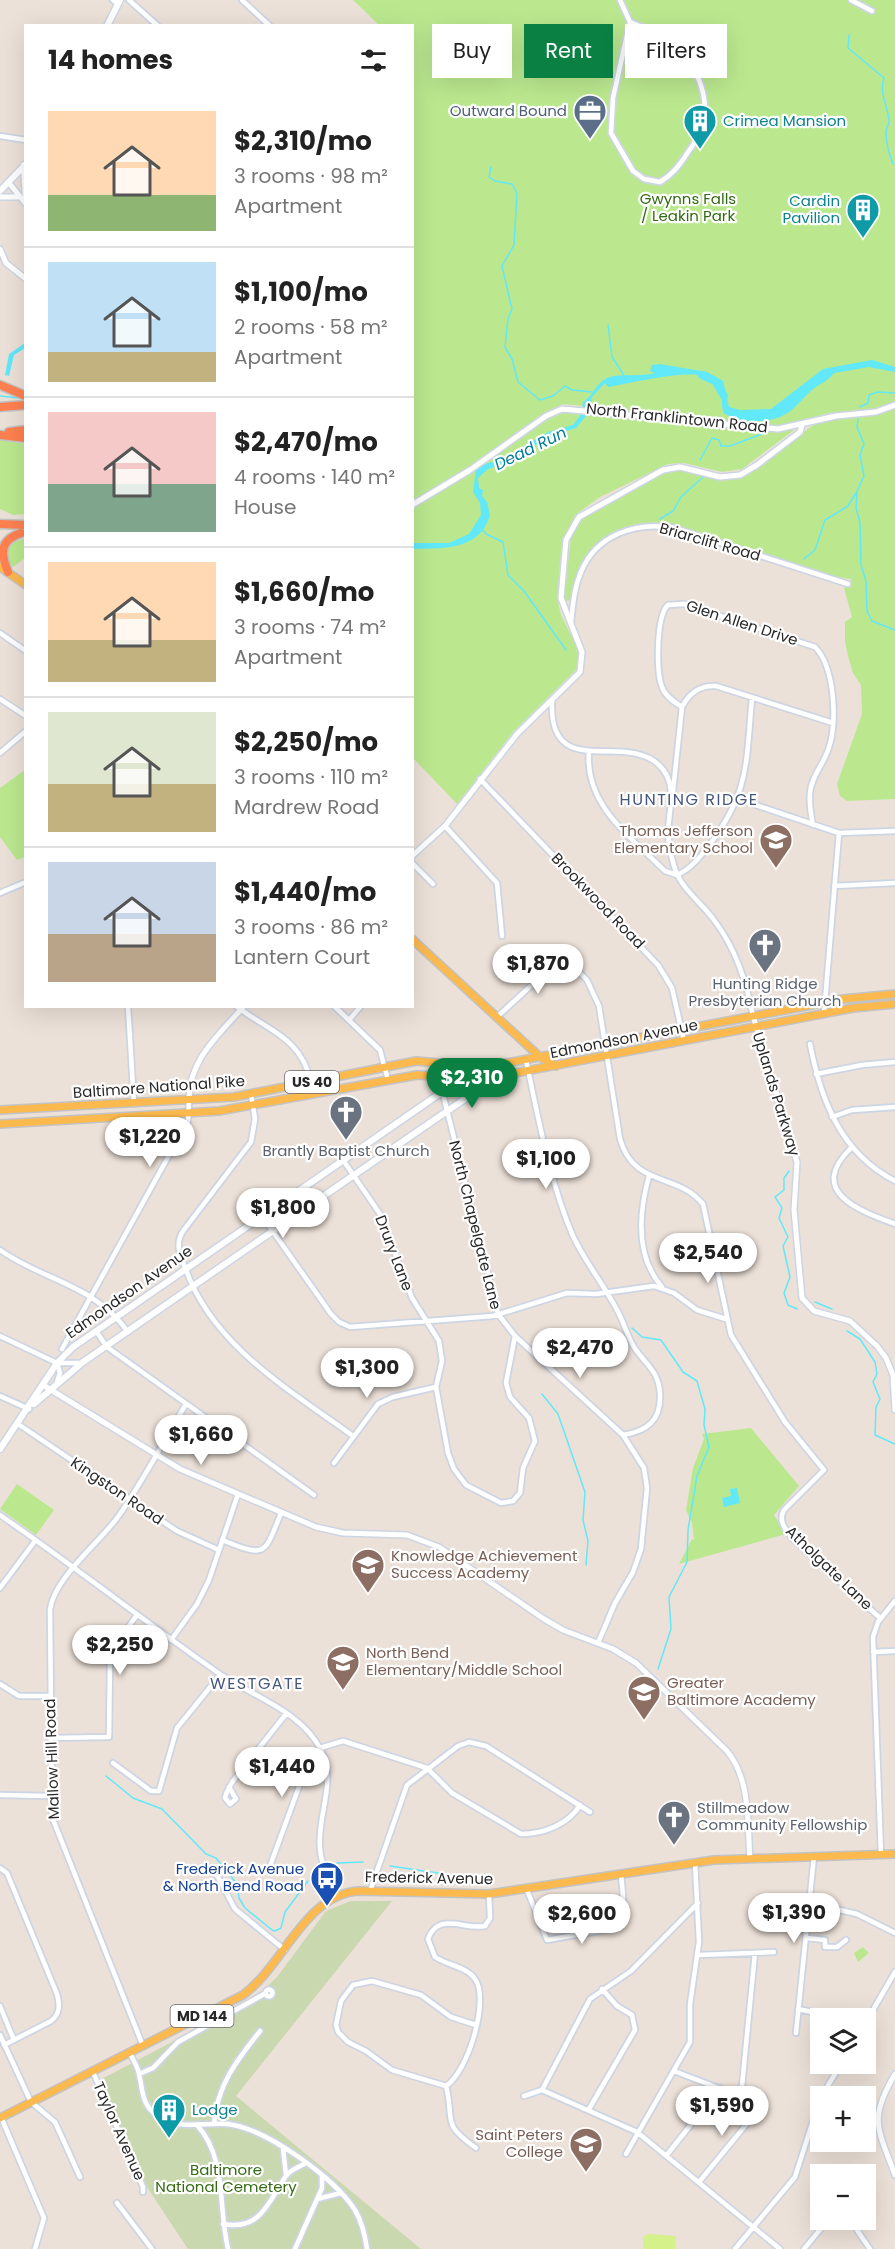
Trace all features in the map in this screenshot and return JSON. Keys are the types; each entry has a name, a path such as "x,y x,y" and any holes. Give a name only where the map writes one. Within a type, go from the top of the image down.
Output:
{"highway":[{"path":"0,385 24,395"},
{"path":"0,407 24,405"},
{"path":"0,434 24,430"},
{"path":"0,434 24,438"},
{"path":"0,524 24,530"},
{"path":"0,537 24,530"},
{"path":"4,570 1,549 6,540 24,530"}],"main road":[{"path":"108,24 117,1"},
{"path":"0,191 24,165"},
{"path":"4,570 24,584"},
{"path":"414,944 540,1057 556,1066"},
{"name":"Edmondson Avenue","path":"0,1449 46,1387 57,1363 67,1353 461,1080 496,1066 540,1057 824,1003 895,994"},
{"name":"Edmondson Avenue","path":"46,1387 57,1383 83,1362 484,1086 529,1071 824,1014 895,1004"},
{"name":"Baltimore National Pike","path":"0,1110 189,1101 251,1094 416,1061 477,1068 496,1066"},
{"name":"Baltimore National Pike","path":"0,1124 189,1114 253,1106 417,1075 438,1075 461,1080 519,1073"},
{"name":"Frederick Avenue","path":"336,1895 352,1891 489,1894 527,1890 695,1862 895,1854"},
{"name":"MD 144","path":"1,2118 243,1995 262,1980 318,1907 336,1895"}],"street":[{"path":"129,0 156,24"},
{"path":"242,0 268,24"},
{"path":"620,0 630,22 674,46 692,69 707,100 700,136 678,170 660,182 644,179 633,171 610,127 612,98 630,22"},
{"path":"851,0 872,11"},
{"path":"0,136 24,140"},
{"path":"9,183 24,200"},
{"path":"0,197 10,195 24,200"},
{"path":"0,250 6,263 24,277"},
{"name":"North Franklintown Road","path":"414,504 470,470 557,410 591,409 766,428 801,428 829,417 876,412 895,405"},
{"path":"414,854 445,826 517,734 575,680 582,666 582,652 562,604 566,540 579,517 663,470 680,467 720,477 740,475 757,465 801,428"},
{"name":"Briarclift Road","path":"570,625 575,588 590,556 615,535 648,525 674,528 848,584"},
{"name":"Glen Allen Drive","path":"682,707 664,692 660,672 660,616 668,605 676,603 815,647 822,655 827,669 832,693 833,723 829,749 815,776 810,793 813,825"},
{"path":"0,633 24,650"},
{"path":"753,1016 745,981 726,938 677,875 669,845 682,707 692,692 703,686 716,686 833,723"},
{"path":"589,751 589,779 600,804 664,871 677,875 686,871 706,849 738,799 745,773 752,698"},
{"path":"0,699 24,716"},
{"path":"552,700 552,723 558,736 569,746 589,751 636,755 655,762 668,779 672,797"},
{"path":"0,753 24,733"},
{"name":"Brookwood Road","path":"480,779 658,965 672,988 684,1041"},
{"path":"738,799 839,833 895,831"},
{"path":"445,826 497,883 502,936"},
{"path":"824,1014 839,833"},
{"path":"414,865 433,884"},
{"path":"0,893 24,883"},
{"path":"834,886 895,883"},
{"path":"497,1017 563,956 587,980 594,992 623,1148 630,1160 649,1176 687,1189 703,1204 726,1318 697,1310 662,1287 653,1274 640,1226 640,1211 649,1176"},
{"path":"128,1008 134,1104"},
{"path":"62,1349 187,1124 190,1077 195,1064 240,1008 270,1026 295,1048 306,1064 311,1082"},
{"path":"336,1008 380,1050 388,1080"},
{"path":"349,1020 359,1008"},
{"name":"Uplands Parkway","path":"753,1016 797,1162 794,1210 802,1298 814,1311 850,1320 882,1352 893,1375 895,1410"},
{"path":"810,1044 816,1074 832,1117 852,1148 869,1165 895,1180"},
{"path":"526,1060 562,1209 581,1252 606,1292 633,1346 656,1373 660,1391 658,1412 652,1425 640,1432 623,1435"},
{"name":"North Chapelgate Lane","path":"435,1062 498,1314 515,1336 623,1435 639,1457 646,1474 644,1536 633,1572 615,1603 598,1643"},
{"path":"816,1074 862,1065 895,1062"},
{"path":"251,1094 255,1126 251,1142 180,1236 178,1247 192,1287 226,1336 246,1358 353,1436"},
{"path":"832,1117 852,1110 895,1107"},
{"path":"852,1148 835,1168 834,1180 837,1191 849,1204 895,1224"},
{"name":"Drury Lane","path":"343,1160 380,1214 401,1274 415,1304 439,1341 442,1354 436,1387 450,1461 466,1485 501,1503 513,1501 520,1493 523,1468 532,1452 535,1437 529,1418 510,1397 506,1383 515,1336"},
{"path":"262,1216 331,1314 344,1325 358,1328 498,1314 567,1293 662,1287"},
{"path":"0,1250 92,1298 117,1317 128,1332"},
{"path":"645,1287 653,1274"},
{"name":"Atholgate Lane","path":"726,1318 731,1335 785,1422 824,1470 783,1510 781,1517 793,1539 880,1618"},
{"path":"96,1331 106,1347 314,1495"},
{"path":"0,1336 57,1363 83,1362"},
{"path":"57,1363 60,1373 57,1383"},
{"path":"46,1387 188,1473 281,1512 329,1531 395,1534 427,1542 451,1554 563,1630 625,1656 649,1673 732,1757 744,1782 750,1858"},
{"path":"334,1463 378,1404 393,1397 436,1387"},
{"path":"0,1396 29,1408"},
{"name":"Mallow Hill Road","path":"143,2046 57,1836 52,1817 50,1796 51,1604 73,1569 114,1521 129,1499 186,1404"},
{"name":"Kingston Road","path":"18,1424 177,1531 219,1550"},
{"path":"171,1640 203,1593 238,1494"},
{"path":"222,1540 250,1552 261,1551 267,1545 281,1512"},
{"path":"0,1515 220,1675 307,1729 324,1758 328,1786 320,1848 324,1868 336,1895"},
{"path":"0,1588 35,1541"},
{"path":"880,1854 874,1632 880,1618 895,1601"},
{"path":"50,1738 109,1737 110,1660 119,1639 137,1615"},
{"path":"873,1652 895,1652"},
{"path":"113,1763 151,1791 159,1791 177,1728 220,1675"},
{"path":"1,1685 19,1696 50,1696"},
{"path":"229,1787 286,1714"},
{"path":"320,1748 343,1741 427,1768 452,1793 521,1834 532,1834 566,1822 580,1805"},
{"path":"370,1891 404,1790 410,1781 427,1768 458,1746 469,1742 480,1743 590,1812"},
{"path":"270,1866 304,1773 311,1763 324,1758"},
{"path":"0,1795 50,1796"},
{"path":"796,2033 814,1856"},
{"path":"626,2154 688,2047 691,2035 690,2004 699,1954 695,1862"},
{"path":"206,1865 218,1877 235,1908 285,1950"},
{"path":"0,1868 7,1873 57,1994 59,2006 57,2015 51,2021 4,2045"},
{"path":"527,1890 547,1940 615,1928 619,1924 623,1909 621,1874"},
{"path":"476,2148 457,2134 450,2123 446,2086 465,2062 476,2025 480,1989 476,1980 467,1972 435,1957 428,1940 434,1928 442,1923 485,1926 490,1918 489,1894"},
{"path":"542,2090 572,2037 585,2006 602,1989 639,1964 698,1903"},
{"path":"810,1903 857,1914 895,1933"},
{"path":"806,1938 825,1940 825,1947 837,1947 846,1940"},
{"path":"699,1954 774,1952"},
{"path":"741,2096 755,1953"},
{"path":"874,2008 895,1972"},
{"path":"446,2086 392,2070 366,2051 348,2042 338,2032 336,2025 341,2001 353,1985 372,1981 422,1995 451,2017 476,2025"},
{"path":"589,2109 635,2030 632,2015 617,2006 602,1989"},
{"path":"139,2074 153,2068 178,2042 266,1993"},
{"path":"0,2006 14,2040"},
{"path":"798,2009 810,2012"},
{"path":"214,2124 217,2102 226,2078 260,2031"},
{"path":"0,2035 31,2102 55,2122 80,2177"},
{"path":"129,2053 139,2074 143,2099 155,2114 174,2123 214,2124 246,2129 283,2148 306,2163 340,2193 359,2219 367,2249"},
{"path":"674,2071 741,2096 764,2098 763,2104 699,2182"},
{"name":"Taylor Avenue","path":"93,2072 143,2192"},
{"path":"895,2074 884,2092 877,2112 879,2130 895,2175"},
{"path":"666,2156 720,2088"},
{"path":"524,2096 542,2090 637,2132 780,2249"},
{"path":"1,2118 44,2218 35,2249"},
{"path":"197,2125 211,2142 217,2160 223,2224 228,2249"},
{"path":"735,2249 795,2177 810,2131"},
{"path":"283,2148 286,2175"},
{"path":"223,2224 246,2222 261,2214 272,2201 286,2175 306,2163"},
{"path":"295,2249 322,2188 322,2176"},
{"path":"317,2199 340,2193"},
{"path":"117,2203 149,2248"},
{"path":"804,2249 820,2230"},
{"path":"860,2230 870,2249"}],"green space":[{"name":"Gwynns Falls / Leakin Park","path":"353,0 895,0 895,402 875,409 830,413 776,426 563,404 550,410 476,463 414,500 414,24 378,24"},
{"path":"895,407 895,799 847,801 840,796 837,784 862,714 861,685 853,673 845,642 845,622 852,617 844,588 850,585 851,579 834,577 684,528 648,523 631,525 616,531 602,541 591,552 582,567 570,600 567,601 564,598 571,537 586,514 668,471 687,471 720,479 746,475 812,426 825,420"},
{"path":"564,410 794,430 742,469 722,472 684,463 668,464 600,497 575,515 562,542 557,597 561,615 579,651 578,668 514,731 457,804 414,759 414,505 547,418"},
{"path":"0,440 24,444 24,514 13,515 0,509"},
{"path":"24,538 24,559 13,567 7,561 8,545"},
{"path":"24,771 24,857 17,860 0,837 0,788"},
{"path":"751,1428 799,1486 774,1515 786,1534 679,1564 692,1539 694,1540 692,1523 686,1510 693,1468 704,1439 702,1434"},
{"path":"17,1484 54,1510 36,1535 0,1509"},
{"name":"Baltimore National Cemetery","path":"351,1901 392,1901 236,2096 421,2249 188,2249 145,2184 100,2080 255,1998 277,1977 326,1911"},
{"path":"863,1947 869,1953 858,1962 854,1953"},
{"path":"648,2234 676,2236 675,2249 643,2249 643,2237"}],"water":[{"path":"24,344 24,349 14,355 9,376 5,375 9,354"},
{"name":"Dead Run","path":"872,360 895,367 895,372 869,367 834,373 788,413 778,418 762,421 737,419 724,413 720,386 708,377 681,375 608,387 605,383 591,398 592,402 586,416 576,428 552,435 509,462 488,469 478,478 479,488 483,490 482,496 487,502 490,515 485,527 478,535 459,545 414,549 414,543 449,543 469,534 481,515 480,503 473,492 476,470 484,464 498,461 548,432 573,425 582,413 583,402 607,378 655,373 650,371 652,365 660,364 707,372 723,381 729,407 740,410 771,409 823,369"},
{"path":"737,1488 740,1503 724,1507 722,1498 731,1496 730,1489"}],"waterway":[{"path":"849,35 848,48 884,78 883,93 889,121 886,130 887,140 893,164"},
{"path":"491,167 489,177 495,181 512,184 517,193 514,245 502,266 512,309 508,319 505,347 512,359 518,382 540,400 553,396 565,386 572,390 592,392"},
{"path":"608,325 612,357 625,377"},
{"name":"Dead Run","path":"702,375 715,381 724,396"},
{"path":"860,407 868,403 869,395 878,392 895,393"},
{"path":"0,396 18,398"},
{"path":"858,419 857,427 864,444 860,455 864,476 857,491 856,508 860,523 861,565 866,581 867,611 872,621 895,630"},
{"path":"700,460 712,438 719,440 721,446 730,446 767,432"},
{"path":"660,519 673,511 681,497 703,477"},
{"path":"804,559 815,550 825,520 848,506 856,493"},
{"path":"482,529 486,534 503,542 508,575 524,591 566,650"},
{"path":"789,1171 784,1178 784,1190 775,1197 782,1208 779,1218 788,1237 783,1246 790,1277 784,1293 788,1305 797,1309"},
{"path":"815,1302 832,1309"},
{"path":"632,1328 642,1337 661,1340 683,1372 697,1381 705,1409 704,1425 709,1447 697,1476 688,1530 687,1562 669,1597 671,1629 658,1669"},
{"path":"847,1331 860,1339 875,1362 877,1374 873,1382 880,1399 876,1407 875,1435 895,1444"},
{"path":"542,1394 558,1414 585,1492 583,1520 588,1541 586,1565"},
{"path":"106,1776 133,1798 162,1809 206,1854 216,1858 237,1884 239,1898 245,1908 272,1930 281,1928 285,1912 308,1881"},
{"path":"337,1863 363,1862"},
{"path":"390,1866 485,1880"}],"place":[{"name":"Outward Bound","path":"590,140"},
{"name":"Crimea Mansion","path":"700,150"},
{"name":"Cardin Pavilion","path":"863,239"},
{"name":"Thomas Jefferson Elementary School","path":"776,869"},
{"name":"Hunting Ridge Presbyterian Church","path":"765,974"},
{"name":"Brantly Baptist Church","path":"346,1141"},
{"name":"Knowledge Achievement Success Academy","path":"368,1594"},
{"name":"North Bend Elementary/Middle School","path":"343,1691"},
{"name":"Greater Baltimore Academy","path":"644,1721"},
{"name":"Stillmeadow Community Fellowship","path":"674,1846"},
{"name":"Frederick Avenue & North Bend Road","path":"327,1907"},
{"name":"Lodge","path":"169,2139"},
{"name":"Saint Peters College","path":"586,2173"}],"district":[{"name":"HUNTING RIDGE","path":"689,799"},
{"name":"WESTGATE","path":"257,1683"}]}
